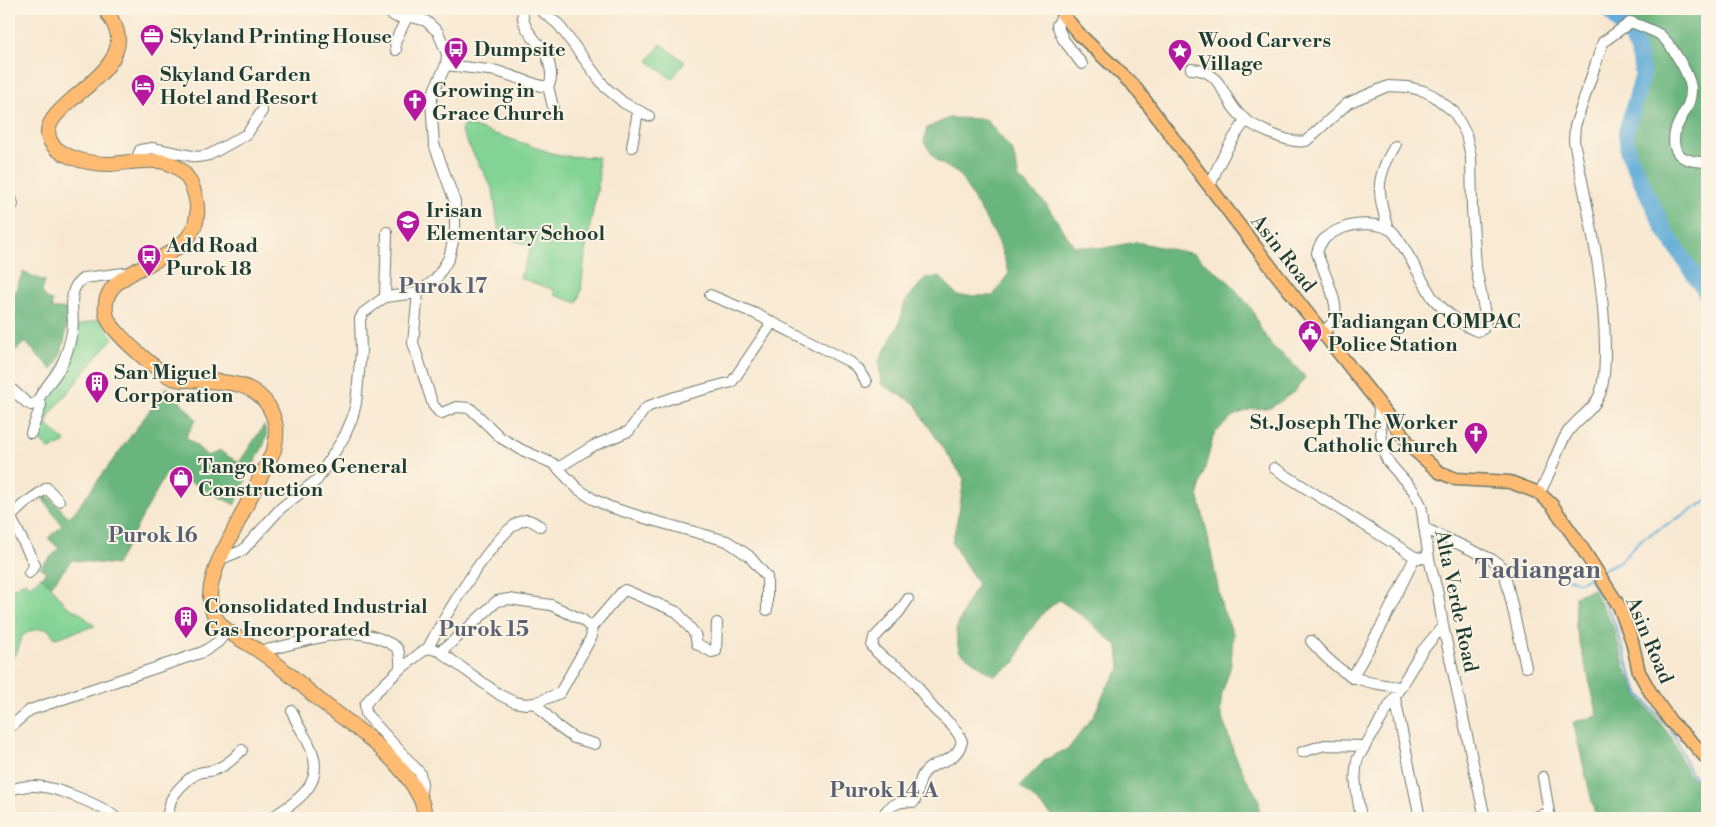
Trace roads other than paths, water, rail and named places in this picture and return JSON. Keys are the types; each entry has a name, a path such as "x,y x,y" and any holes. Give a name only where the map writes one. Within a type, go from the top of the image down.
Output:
{"highway":[{"path":"104,9 117,33 117,45 114,56 111,63 102,73 58,111 49,128 49,138 56,149 81,161 110,164 148,159 172,165 182,171 189,179 194,190 197,216 191,234 182,244 171,253 118,281 110,290 105,306 109,322 161,373 176,379 239,384 264,399 276,421 277,437 274,450 219,560 210,586 211,604 215,617 228,630 260,651 372,741 398,766 412,784 420,798 426,818"}],"main road":[{"name":"Asin Road","path":"1062,12 1081,36 1134,86 1210,187 1378,401 1413,449 1439,472 1456,479 1510,482 1538,493 1552,505 1619,606 1632,641 1639,672 1652,695 1672,722 1693,742 1707,759"}],"street":[{"path":"219,560 243,550 281,508 317,480 344,437 354,411 360,368 360,319 369,307 385,297 418,293 427,287 442,271 449,258 455,233 455,202 434,144 432,112 435,88 446,65 447,54 438,32 426,21 392,16 383,9"},
{"path":"523,9 522,16 528,31 546,55 548,61 551,80 548,86 552,107"},
{"path":"539,9 558,24 605,87 624,103 649,116"},
{"path":"1062,12 1057,25 1060,34 1082,64"},
{"path":"396,50 395,42 407,17"},
{"path":"1538,493 1546,482 1565,436 1595,404 1602,384 1605,362 1604,316 1600,274 1574,141 1575,126 1600,49 1603,42 1614,32 1631,22 1659,34 1665,39 1680,62 1691,90 1690,97 1673,138 1675,151 1683,157 1707,162"},
{"path":"446,65 497,71 541,86 548,86"},
{"path":"1191,69 1211,74 1234,108 1246,120 1276,135 1299,143 1306,141 1348,103 1388,86 1408,87 1424,91 1454,112 1466,134 1471,157 1476,268 1486,320 1483,329 1477,331 1470,328 1439,306 1432,298 1393,232 1377,226 1352,225 1328,235 1322,240 1317,253 1333,298 1336,313 1333,323 1323,332"},
{"path":"136,160 140,150 145,148 197,157 209,155 248,134 262,111"},
{"path":"632,147 638,111"},
{"path":"1210,187 1225,150 1246,120"},
{"path":"1388,229 1379,189 1385,161 1395,146"},
{"path":"9,193 13,204 9,211"},
{"path":"385,297 387,232"},
{"path":"9,387 26,403 31,405 37,402 61,365 68,348 73,330 71,301 78,282 84,278 133,272"},
{"path":"418,293 413,343 421,365 426,388 435,409 442,413 456,407 470,408 501,438 522,450 546,460 558,468 578,489 610,507 648,520 717,537 739,548 749,556 767,577 767,610"},
{"path":"710,295 756,314 850,362 858,369 866,382"},
{"path":"558,468 593,446 629,431 649,406 675,397 729,384 736,378 772,323"},
{"name":"Alta Verde Road","path":"1378,401 1383,451 1388,462 1406,481 1421,505 1429,560 1438,594 1443,626 1485,818"},
{"path":"31,433 41,405 37,402"},
{"path":"1274,468 1416,556 1429,560"},
{"path":"29,573 35,565 9,517 47,488 59,501"},
{"path":"420,798 422,784 420,774 366,714 365,705 400,669 420,652 428,648 480,563 512,526 525,520 540,526"},
{"path":"1424,528 1491,559 1504,570 1526,667"},
{"path":"1352,678 1382,625 1416,556"},
{"path":"591,628 625,590 677,612 695,634 697,644 712,652 716,651 717,623"},
{"path":"882,818 885,811 903,800 914,802 919,782 926,770 953,757 962,742 959,734 927,701 905,672 880,656 872,646 874,638 899,612 908,599"},
{"path":"428,648 439,651 500,695 514,702 526,704 535,703 560,693 592,636 591,628 583,620 551,605 522,600 503,600 497,601 490,606 466,630 439,651"},
{"path":"1361,818 1354,769 1364,746 1422,651 1443,626"},
{"path":"9,728 30,710 203,652 218,642 228,630"},
{"path":"260,651 337,634 358,633 380,638 396,647 399,651 400,669"},
{"path":"1311,641 1339,670 1352,678 1382,686 1401,687"},
{"path":"1395,698 1420,818"},
{"path":"535,703 557,726 574,738 596,744"},
{"path":"271,818 300,797 308,788 316,769 314,757 292,711"},
{"path":"1302,752 1325,745 1364,746"},
{"path":"165,818 169,813 171,800 179,788 204,770 212,771 230,762 242,750"},
{"path":"1531,818 1550,816 1543,777"},
{"path":"9,791 33,785 49,788 100,806 116,818"}],"waterway":[{"path":"1609,9 1637,47 1643,75 1626,132 1628,153 1664,229 1707,295"},
{"path":"1604,569 1622,560 1639,541 1707,501"},
{"path":"1567,578 1579,582 1589,578 1615,624 1632,678 1640,695 1666,725"},
{"path":"1670,729 1674,734 1690,773 1707,785"}],"place":[{"name":"Skyland Printing House","path":"152,57"},
{"name":"Dumpsite","path":"456,70"},
{"name":"Wood Carvers Village","path":"1180,72"},
{"name":"Skyland Garden Hotel and Resort","path":"143,107"},
{"name":"Growing in Grace Church","path":"415,122"},
{"name":"Irisan Elementary School","path":"408,243"},
{"name":"Add Road Purok 18","path":"149,277"},
{"name":"Tadiangan COMPAC Police Station","path":"1310,353"},
{"name":"San Miguel Corporation","path":"97,404"},
{"name":"St. Joseph The Worker Catholic Church","path":"1476,455"},
{"name":"Tango Romeo General Construction","path":"181,499"},
{"name":"Consolidated Industrial Gas Incorporated","path":"186,639"}],"district":[{"name":"Purok 17","path":"443,286"},
{"name":"Purok 16","path":"153,535"},
{"name":"Tadiangan","path":"1538,569"},
{"name":"Purok 15","path":"484,629"},
{"name":"Purok 14 A","path":"884,790"}]}
